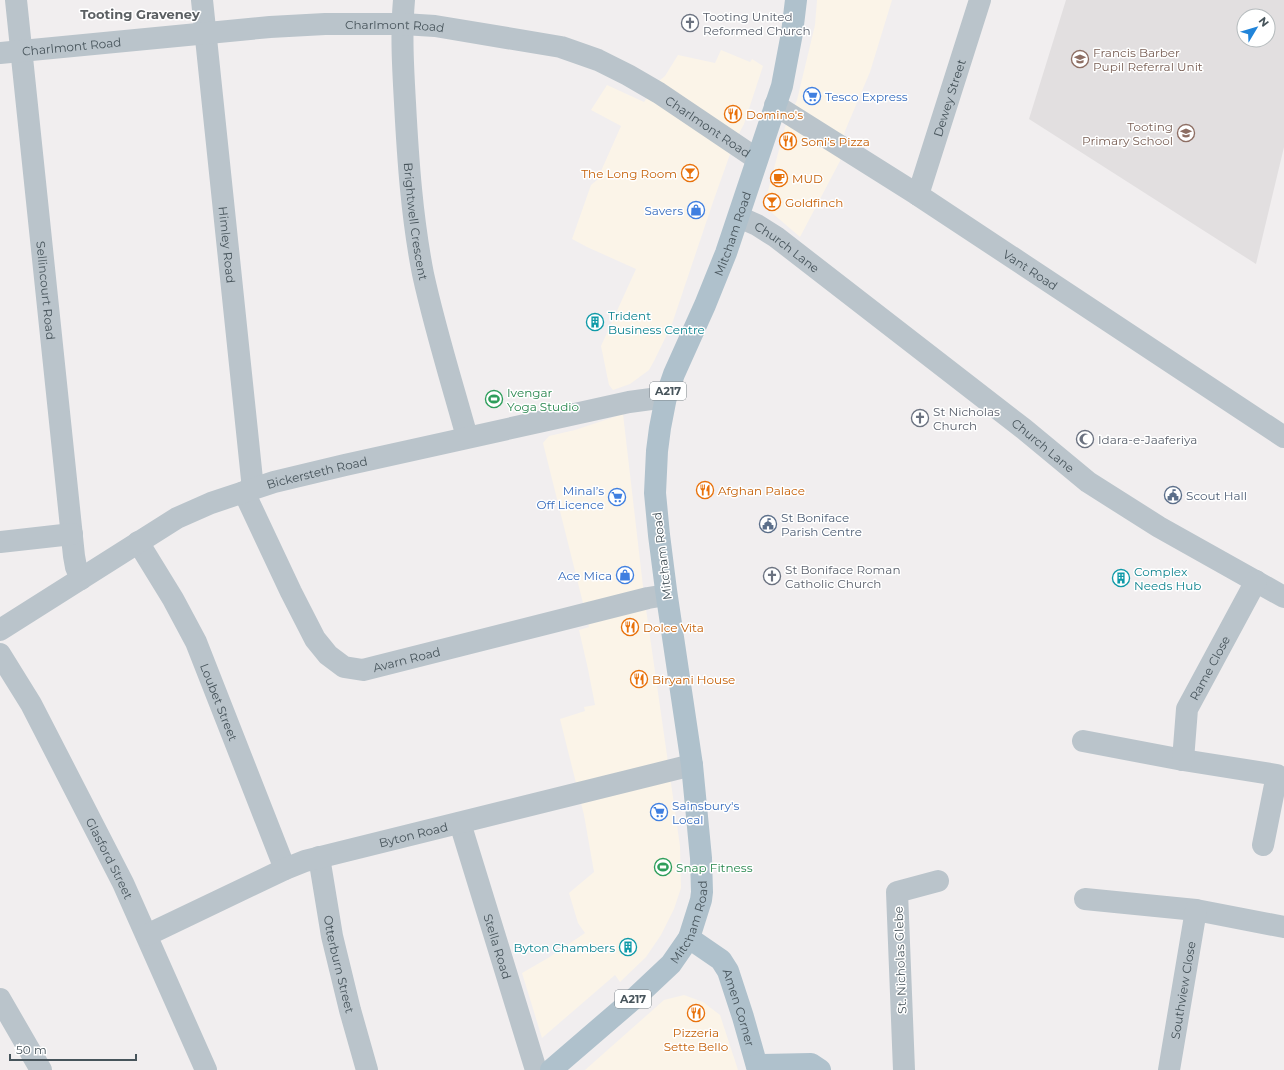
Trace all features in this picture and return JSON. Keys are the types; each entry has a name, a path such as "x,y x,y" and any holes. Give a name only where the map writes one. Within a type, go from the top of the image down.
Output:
{"main road":[{"name":"Mitcham Road","path":"551,1070 662,974 671,964 689,938 701,900 701,858 692,765 666,595 659,535 655,493 657,451 666,397 674,374 705,305 726,253 782,86 792,33 796,0"},
{"name":"Amen Corner","path":"689,938 721,960 728,971 758,1068"},
{"path":"758,1068 811,1064 820,1070"}],"street":[{"name":"Sellincourt Road","path":"16,0 10,52 76,567 81,579"},
{"name":"Himley Road","path":"202,0 249,491"},
{"name":"Brightwell Crescent","path":"404,0 402,44 407,140 414,220 423,273 431,306 467,438"},
{"name":"Dewey Street","path":"918,195 980,0"},
{"name":"Charlmont Road","path":"10,52 278,27 326,24 403,24 443,28 560,47 598,60 659,93 757,159"},
{"name":"Vant Road","path":"775,106 918,195 1284,437"},
{"name":"Church Lane","path":"739,217 757,224 776,237 1024,429 1088,482 1159,527 1284,597"},
{"name":"Bickersteth Road","path":"0,630 177,518 211,503 274,482 629,402 666,397"},
{"name":"Avarn Road","path":"249,491 282,572 315,640 328,655 344,667 363,670 648,598 666,595"},
{"path":"0,542 72,534"},
{"name":"Loubet Street","path":"138,542 196,642 285,869"},
{"name":"Rame Close","path":"1183,760 1187,709 1256,581"},
{"name":"Glasford Street","path":"0,654 31,704 123,883 206,1070"},
{"path":"1082,741 1278,776 1263,845"},
{"name":"Byton Road","path":"147,935 306,860 692,765"},
{"name":"Stella Road","path":"460,823 536,1070"},
{"name":"Otterburn Street","path":"319,857 332,936 346,995 367,1070"},
{"name":"St. Nicholas Glebe","path":"904,1070 897,892 938,881"},
{"path":"1085,899 1196,910 1284,927"},
{"name":"Southview Close","path":"1169,1070 1196,910"},
{"path":"0,998 41,1070"}],"shaded area":[{"path":"817,0 892,0 870,72 845,131 840,161 800,237 764,206 785,127 797,100 815,25"},
{"name":"Tooting Primary School","path":"1066,0 1284,0 1284,147 1256,264 1029,119"},
{"path":"721,50 750,62 752,59 763,66 744,124 734,143 713,202 672,324 649,370 630,384 613,390 609,385 601,346 636,269 572,239 591,185 597,180 621,126 591,110 607,85 644,102 659,81 665,76 678,55 715,63"},
{"path":"623,414 644,595 680,846 681,888 674,909 661,935 646,957 620,982 615,975 542,1038 522,973 548,958 585,933 578,923 569,893 594,872 584,815 560,719 585,711 584,707 595,705 579,630 589,627 543,443 549,436 575,430"},
{"path":"684,995 703,1002 720,1015 738,1070 585,1070 664,1000"}],"place":[{"name":"Tooting United Reformed Church","path":"690,23"},
{"name":"Francis Barber Pupil Referral Unit","path":"1080,59"},
{"name":"Tesco Express","path":"812,96"},
{"name":"Domino's","path":"733,114"},
{"name":"Tooting Primary School","path":"1186,133"},
{"name":"Soni’s Pizza","path":"788,141"},
{"name":"The Long Room","path":"690,173"},
{"name":"MUD","path":"779,178"},
{"name":"Goldfinch","path":"772,202"},
{"name":"Savers","path":"696,210"},
{"name":"Trident Business Centre","path":"595,322"},
{"name":"Ivengar Yoga Studio","path":"494,399"},
{"name":"St Nicholas Church","path":"920,418"},
{"name":"Idara-e-Jaaferiya","path":"1085,439"},
{"name":"Afghan Palace","path":"705,490"},
{"name":"Scout Hall","path":"1173,495"},
{"name":"Minal’s Off Licence","path":"617,497"},
{"name":"St Boniface Parish Centre","path":"768,524"},
{"name":"Ace Mica","path":"625,575"},
{"name":"St Boniface Roman Catholic Church","path":"772,576"},
{"name":"Complex Needs Hub","path":"1121,578"},
{"name":"Dolce Vita","path":"630,627"},
{"name":"Biryani House","path":"639,679"},
{"name":"Sainsbury's Local","path":"659,812"},
{"name":"Snap Fitness","path":"663,867"},
{"name":"Byton Chambers","path":"628,947"},
{"name":"Pizzeria Sette Bello","path":"696,1013"}],"district":[{"name":"Tooting Graveney","path":"140,14"}]}
